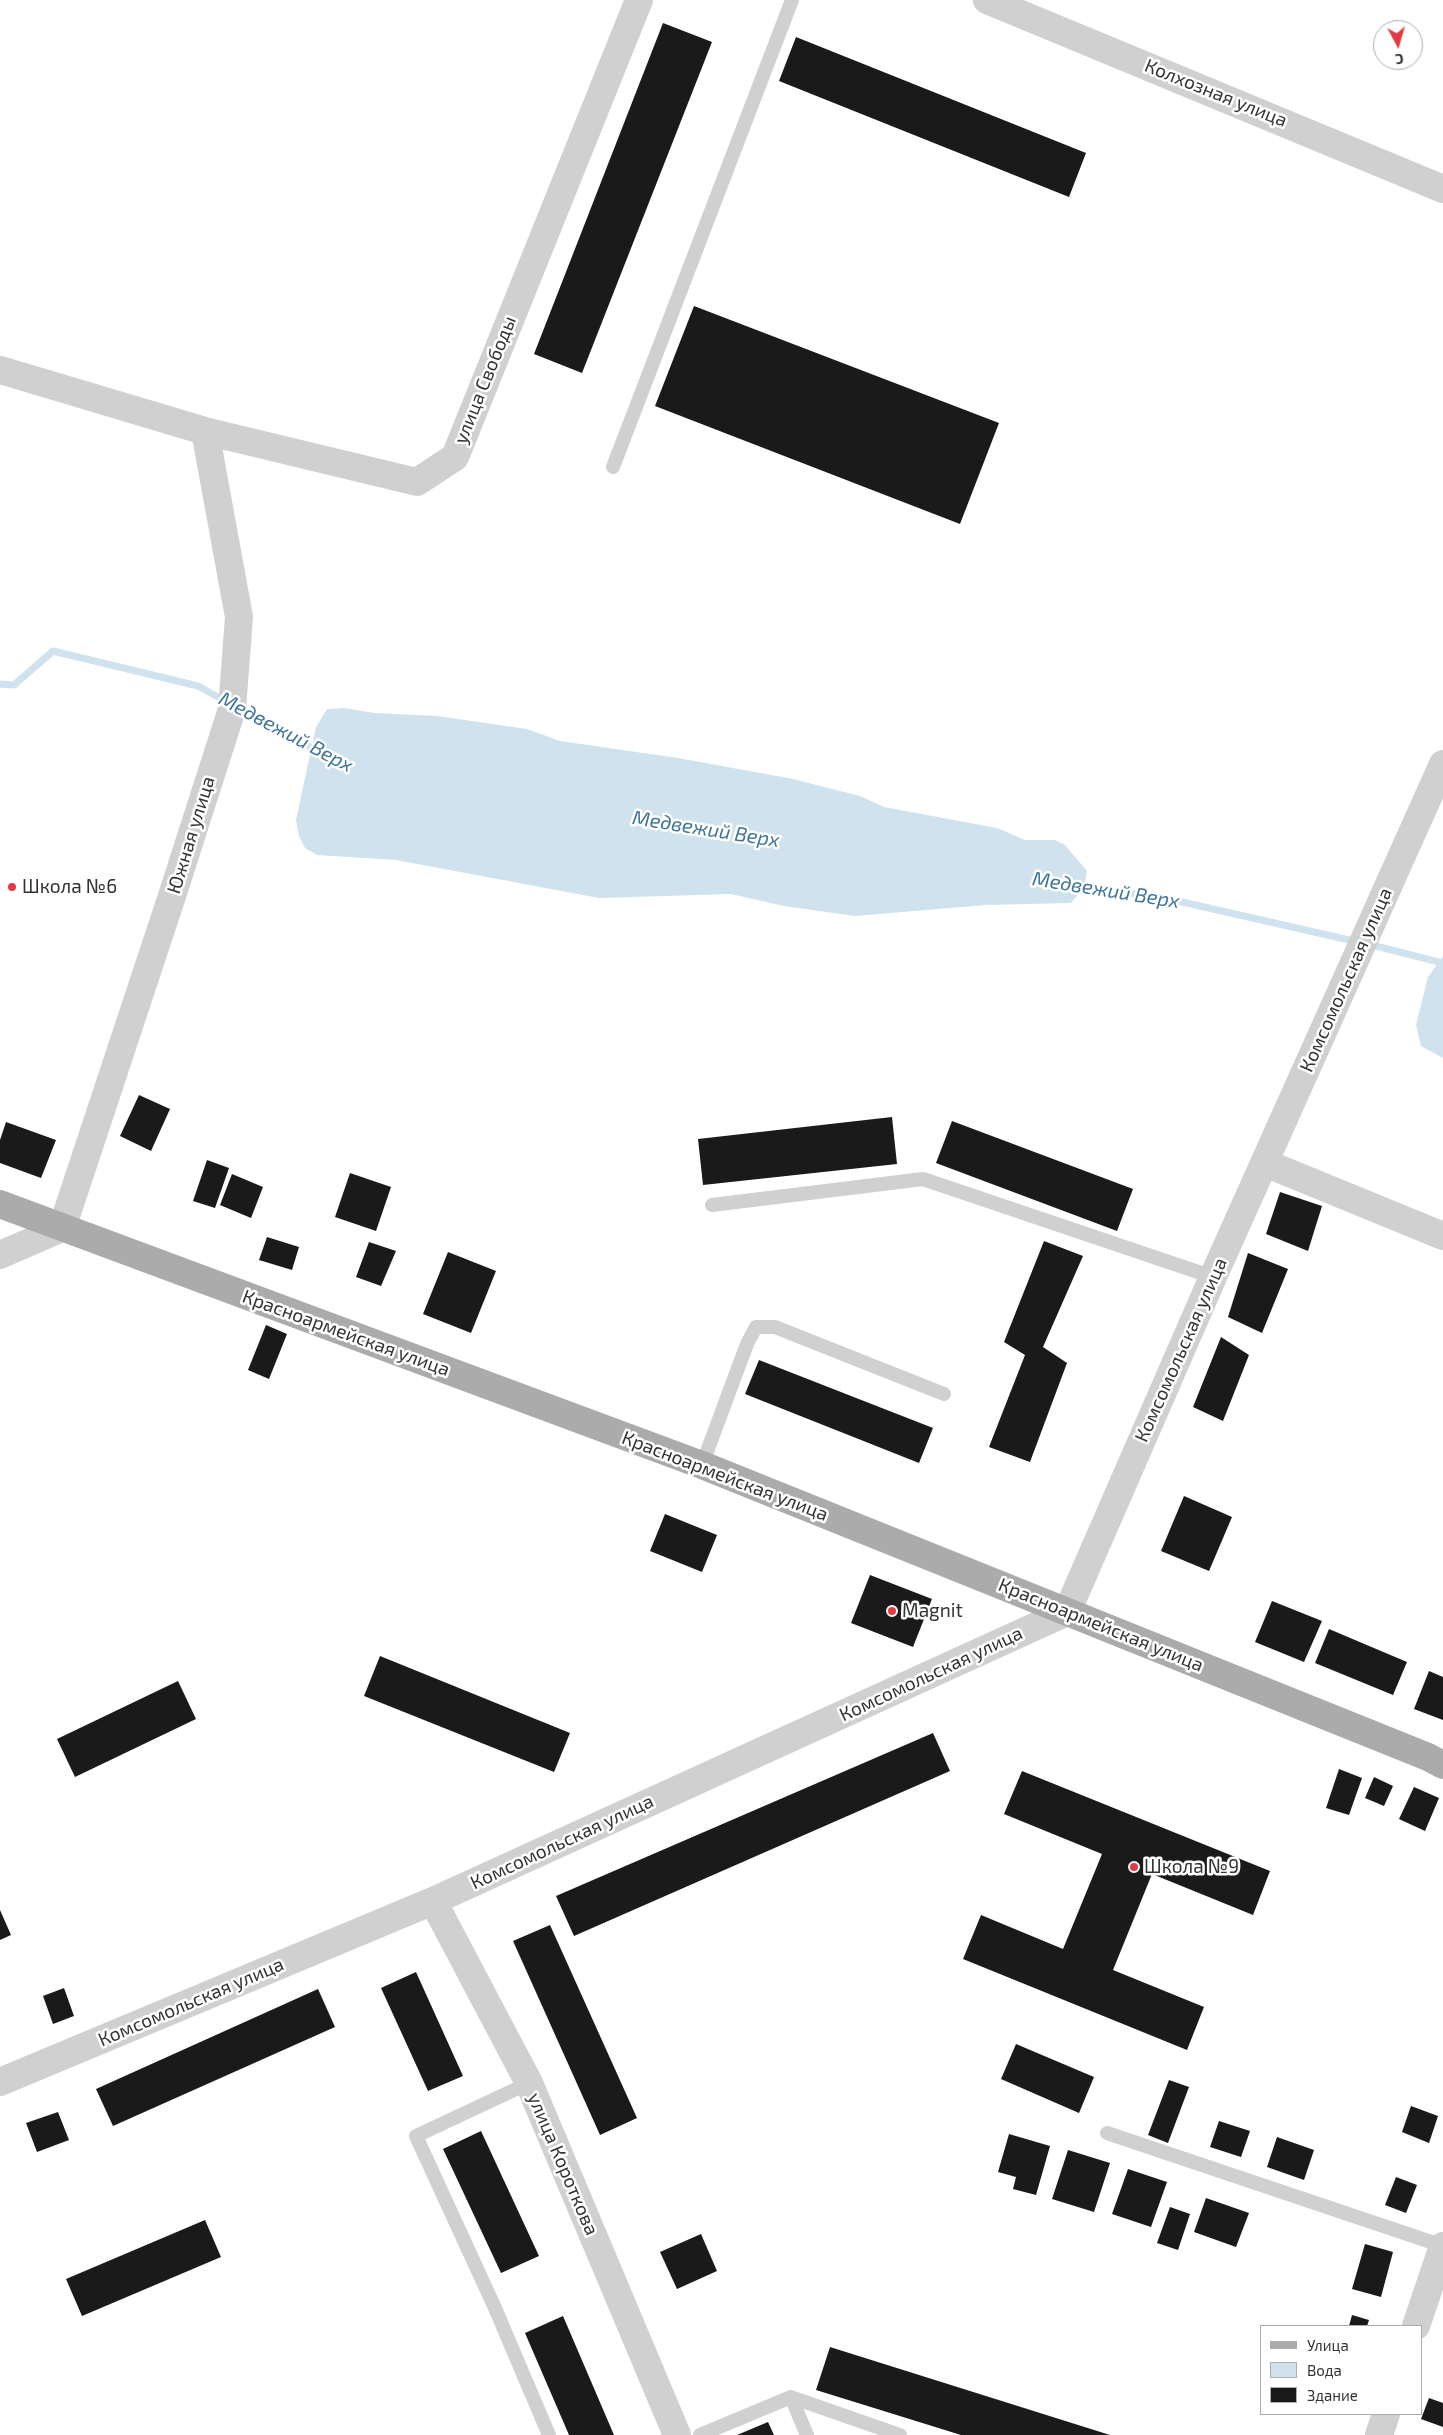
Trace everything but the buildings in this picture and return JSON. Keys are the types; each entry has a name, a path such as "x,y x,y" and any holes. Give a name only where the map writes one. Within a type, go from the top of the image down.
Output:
{"main road":[{"name":"Красноармейская улица","path":"0,1204 702,1465 1428,1757 1443,1765"}],"street":[{"name":"улица Свободы","path":"0,370 205,431 417,482 455,457 639,0"},
{"name":"Колхозная улица","path":"987,0 1443,189"},
{"name":"Южная улица","path":"62,1228 232,709 239,617 205,431"},
{"name":"Комсомольская улица","path":"0,2082 433,1901 1067,1612 1213,1277 1443,764"},
{"path":"1265,1163 1443,1236"},
{"path":"0,1255 62,1228"},
{"name":"улица Короткова","path":"433,1901 529,2083 677,2435"},
{"path":"1416,2325 1443,2246"},
{"path":"1379,2435 1386,2415"}],"lane":[{"path":"614,467 792,0"},
{"path":"712,1205 923,1179 1213,1277"},
{"path":"702,1465 747,1344 756,1327 775,1327 944,1394"},
{"path":"529,2083 416,2136 495,2308 549,2435"},
{"path":"1107,2133 1443,2246"},
{"path":"700,2435 791,2397 900,2435"},
{"path":"791,2397 807,2435"}],"water":[{"path":"344,708 374,713 437,716 527,729 560,741 678,758 793,779 860,796 884,807 997,828 1025,840 1055,840 1065,845 1087,871 1084,887 1071,903 986,905 855,916 784,906 731,894 599,898 396,860 317,855 305,848 299,836 296,820 316,727 327,709"},
{"path":"1443,956 1443,1058 1421,1046 1416,1025 1428,977"}],"waterway":[{"name":"Медвежий Верх","path":"0,684 14,685 53,651 198,686 225,701"},
{"name":"Медвежий Верх","path":"237,707 320,752"},
{"name":"Медвежий Верх","path":"1077,885 1169,899 1358,942"},
{"name":"Медвежий Верх","path":"1368,944 1443,963"}],"place":[{"name":"Школа №6","path":"12,887"},
{"name":"Magnit","path":"892,1611"},
{"name":"Школа №9","path":"1134,1867"}]}
